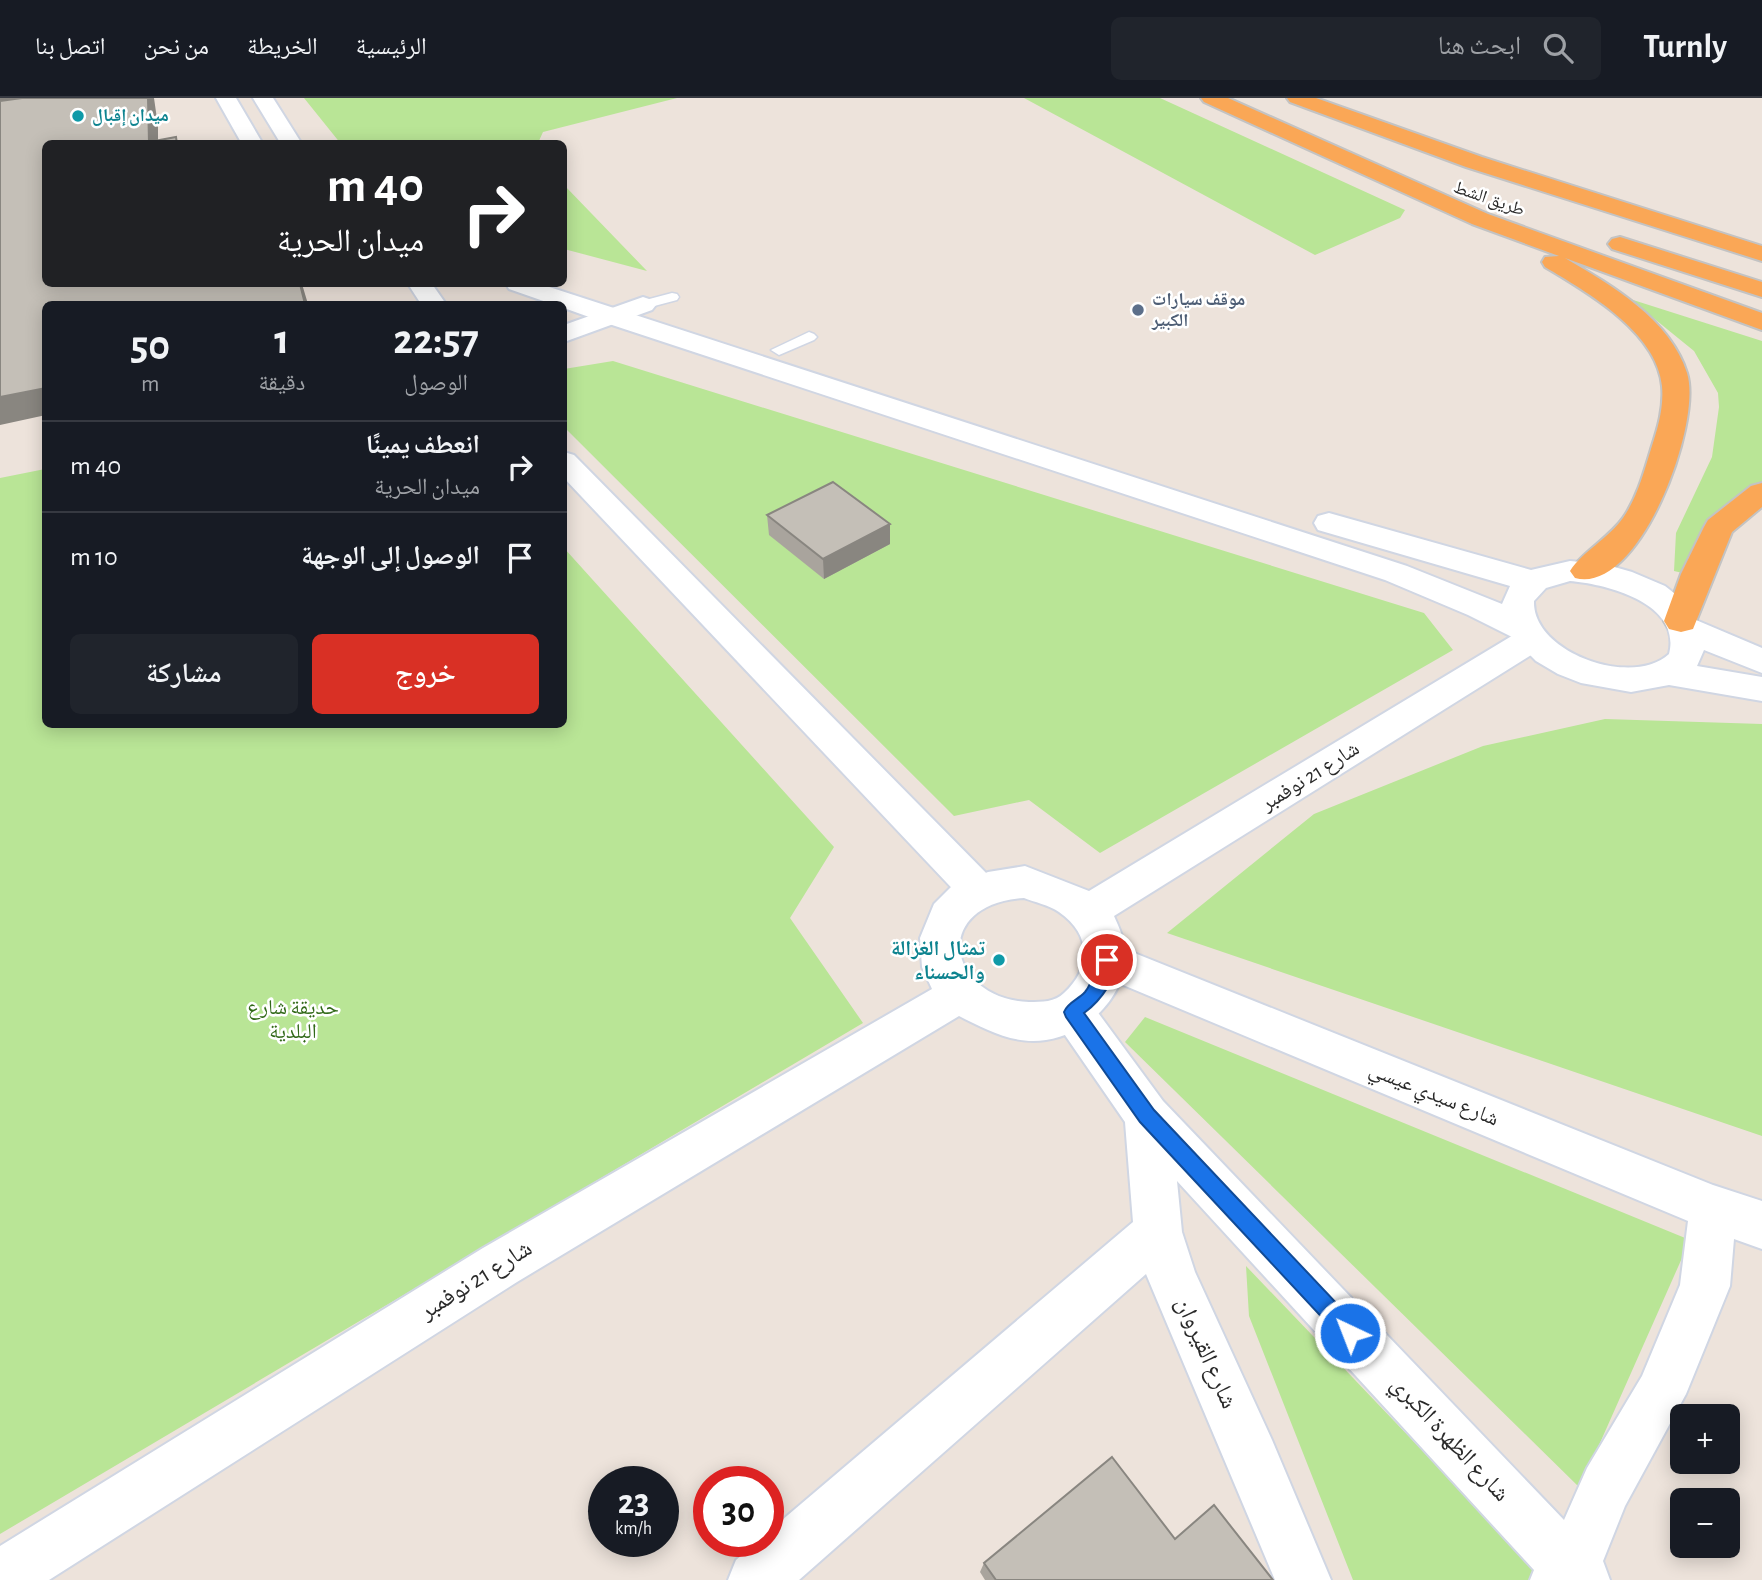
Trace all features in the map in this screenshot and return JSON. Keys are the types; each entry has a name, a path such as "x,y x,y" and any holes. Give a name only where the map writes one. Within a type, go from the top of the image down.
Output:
{"highway":[{"path":"1211,98 1762,322"},
{"name":"طريق الشط","path":"1220,98 1388,163 1479,207"},
{"name":"طريق الشط","path":"1297,98 1474,162 1762,254"},
{"path":"1479,207 1631,315 1653,336 1674,375 1675,416 1651,497 1634,528 1621,543 1586,571"},
{"path":"1595,236 1762,290"},
{"path":"1682,624 1697,574 1719,527 1762,492"}],"street":[{"path":"226,98 251,140"},
{"path":"263,98 289,140"},
{"path":"567,280 779,350 1426,554 1532,581"},
{"path":"527,287 566,301"},
{"path":"567,301 1383,568 1436,588 1528,634 1566,663 1609,678 1652,678 1668,673 1680,664 1687,654 1689,642 1682,624 1668,606 1631,583 1586,571 1555,572 1532,581 1522,590 1517,602 1518,615 1528,634"},
{"path":"567,333 643,305"},
{"path":"567,464 978,890"},
{"path":"1682,624 1762,661"},
{"name":"شارع 21 نوفمبر","path":"1088,912 1528,634"},
{"path":"1668,673 1762,688"},
{"path":"1001,883 1037,885 1070,897 1088,912 1099,927 1107,960 1102,980 1091,998 1073,1012 1045,1021 1014,1021 984,1012 960,994 947,978 940,959 939,940 944,922 955,907 978,890 1001,883"},
{"name":"شارع سيدي عيسي","path":"1107,960 1713,1208 1762,1225"},
{"name":"شارع 21 نوفمبر","path":"0,1578 500,1265 960,994"},
{"name":"شارع الظهرة الكبري","path":"1073,1012 1147,1116 1570,1576"},
{"name":"شارع القيروان","path":"1147,1116 1158,1232 1172,1278 1254,1459 1303,1580"},
{"path":"1570,1576 1606,1487 1660,1394 1705,1286 1713,1208"},
{"path":"756,1580 1158,1232"}],"lane":[{"path":"643,305 672,297"},
{"path":"779,350 809,337"}],"green space":[{"path":"304,98 677,98 543,132 539,140 338,140"},
{"path":"1024,98 1160,98 1405,210 1400,218 1315,255"},
{"path":"567,188 647,271 567,250"},
{"path":"1630,299 1762,341 1762,483 1687,574 1674,571 1676,533 1712,457 1719,407 1718,393 1694,351"},
{"path":"613,361 1424,613 1453,650 1100,853 1029,800 954,816 567,430 567,369"},
{"name":"حديقة شارع البلدية","path":"42,470 42,728 567,728 567,551 834,847 790,918 863,1023 0,1534 0,478"},
{"path":"1605,719 1762,724 1762,1136 1167,933 1314,814 1483,746"},
{"path":"1145,1017 1690,1240 1580,1488 1125,1042"},
{"path":"1246,1266 1546,1580 1353,1580 1249,1316"}],"building":[{"path":"22,98 148,98 149,140 42,140 42,287 301,287 304,301 42,301 42,389 0,397 0,101"},
{"path":"833,482 890,524 823,559 767,515"},
{"path":"1112,1457 1175,1539 1214,1505 1273,1580 996,1580 984,1563"}],"place":[{"name":"ميدان إقبال","path":"78,116"},
{"name":"موقف سيارات الكبير","path":"1138,310"},
{"name":"تمثال الغزالة والحسناء","path":"999,960"}],"route":[{"path":"1107,960 1102,980 1091,998 1073,1012 1147,1116 1350,1333"}]}
